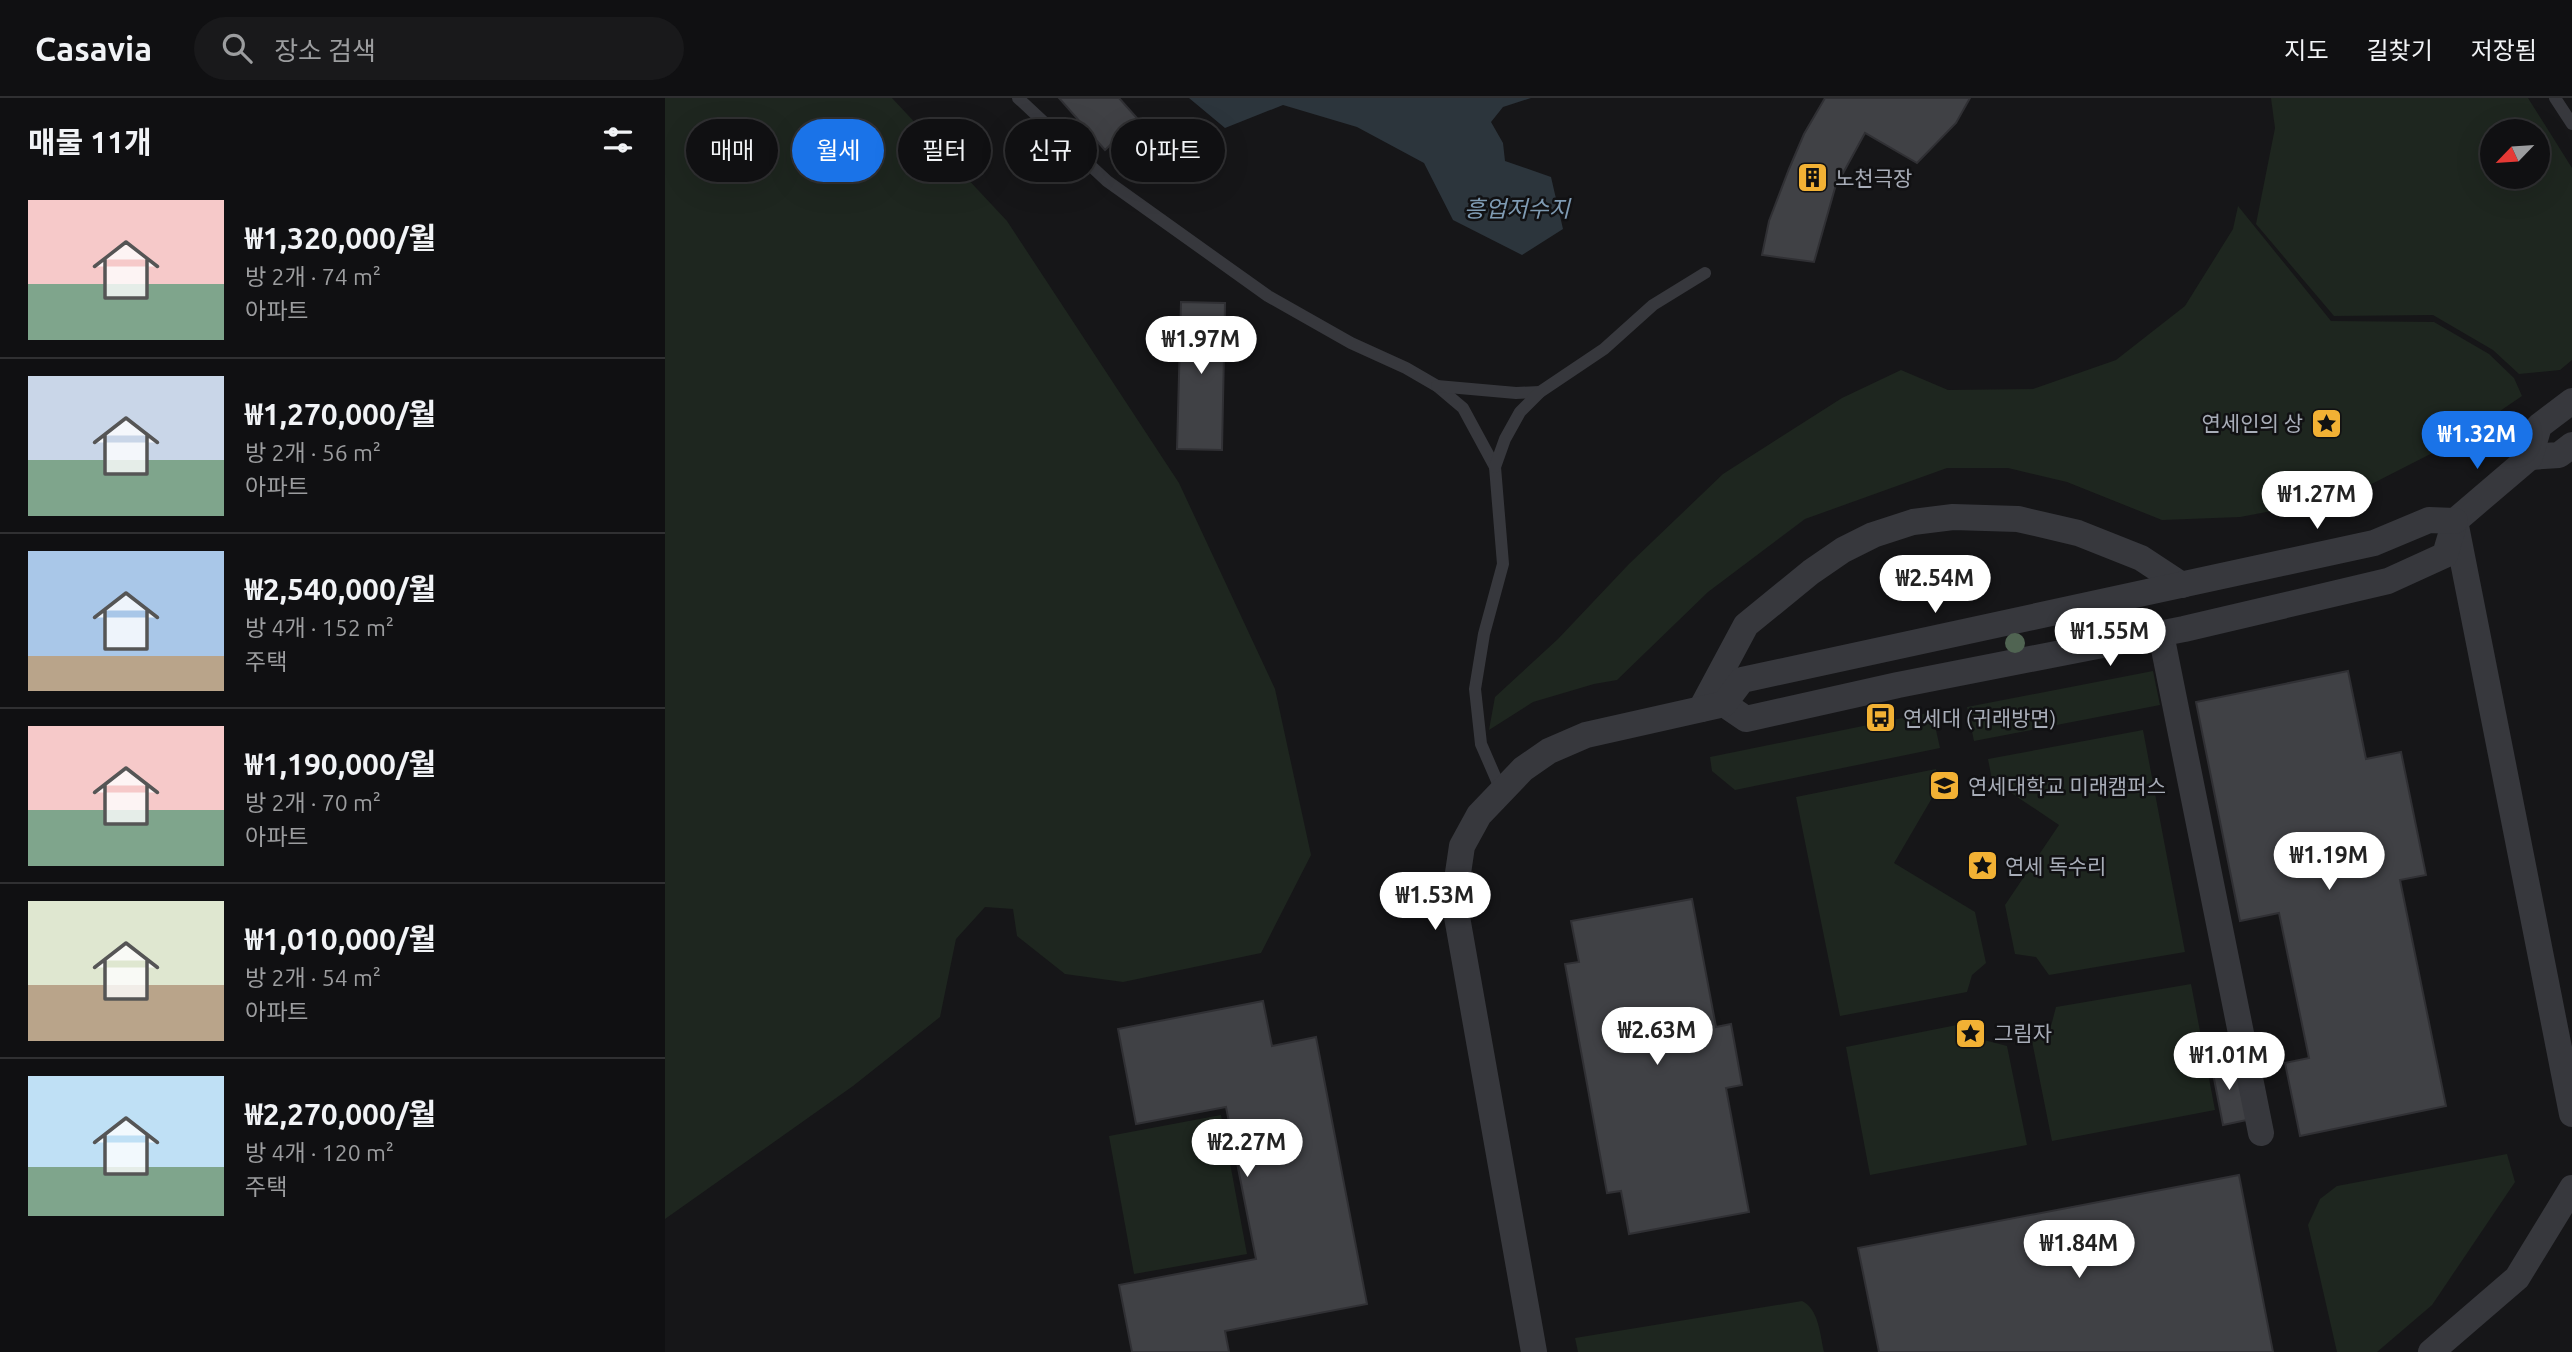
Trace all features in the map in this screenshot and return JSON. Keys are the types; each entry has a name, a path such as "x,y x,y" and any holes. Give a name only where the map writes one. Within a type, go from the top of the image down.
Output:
{"street":[{"path":"1712,706 1746,719 1898,685 2161,634 2388,581 2445,555 2455,521 2530,457 2539,426 2572,401"},
{"path":"2530,457 2559,455 2572,445"},
{"path":"1712,706 1746,625 1811,572 1843,550 1873,535 1913,522 1953,517 2018,519 2078,533 2141,558 2182,585"},
{"path":"1534,1352 1454,900 1462,846 1479,815 1523,769 1549,751 1586,735 1712,706 1742,680 2374,543 2430,520 2455,521"},
{"path":"2455,521 2572,1114"},
{"path":"2161,634 2261,1133"},
{"path":"2431,1352 2517,1278 2572,1188"}],"lane":[{"path":"1018,98 1107,181 1268,296 1351,343 1406,368 1437,386 1462,408 1495,467"},
{"path":"2555,98 2572,124"},
{"path":"1501,790 1481,744 1475,689 1484,634 1503,564 1495,467 1505,439 1520,412 1540,392 1604,349 1653,305 1705,273"},
{"path":"1437,386 1516,393 1540,392"}],"shaded area":[{"path":"665,98 892,98 912,119 898,119 898,182 971,182 1007,221 1179,483 1275,689 1311,855 1261,953 1123,982 1065,974 1017,936 1013,909 985,907 956,939 940,1017 853,1086 665,1219"},
{"path":"2271,98 2528,98 2541,119 2480,119 2480,189 2550,189 2550,133 2572,168 2572,360 2560,370 2519,374 2493,350 2433,315 2334,316 2256,224 2275,128"},
{"path":"2238,206 2331,321 2434,322 2489,354 2514,378 2522,396 2456,441 2346,497 2240,517 2162,520 2067,482 2008,468 1947,468 1805,519 1708,592 1617,680 1533,702 1489,730 1495,697 1558,639 1629,564 1723,474 1842,398 1901,370 1948,390 2033,389 2116,360 2185,306 2233,229"},
{"path":"2153,671 2160,705 1974,741 1967,707"},
{"path":"1932,712 1940,748 1735,790 1712,771 1710,757"},
{"path":"2143,730 2185,952 2049,975 2036,957 2015,954 2005,905 2059,825 1992,780 1988,759"},
{"path":"1936,769 1939,786 1894,863 1975,912 1986,963 1972,975 1967,992 1840,1016 1796,797"},
{"path":"2191,984 2215,1110 2052,1141 2032,1041 2051,1026 2056,1007"},
{"path":"1972,1022 1984,1040 2007,1046 2027,1145 1870,1175 1846,1047"},
{"path":"1221,1115 1247,1254 1134,1274 1109,1136"},
{"path":"2507,1154 2515,1182 2432,1305 2377,1352 2337,1352 2308,1225 2320,1199 2337,1186"},
{"path":"1802,1301 1815,1316 1824,1352 1578,1352 1575,1338"}],"water":[{"name":"흥업저수지","path":"1189,98 1531,98 1503,107 1491,122 1503,143 1505,161 1551,177 1563,229 1522,255 1453,220 1424,163 1357,127 1283,105 1225,128 1225,119 1214,119"}],"building":[{"path":"1059,98 1119,98 1138,119 1111,119 1111,144 1105,150 1097,141 1097,119 1078,119"},
{"name":"노천극장","path":"1825,98 1970,98 1956,123 1917,163 1865,133 1835,188 1814,262 1762,255 1769,221 1789,169 1804,134"},
{"path":"1181,302 1225,303 1222,450 1177,449"},
{"path":"2348,671 2366,759 2401,752 2426,875 2400,880 2446,1106 2300,1136 2285,1063 2309,1058 2279,913 2240,921 2196,702"},
{"path":"1692,899 1716,1027 1731,1024 1742,1085 1726,1088 1749,1212 1629,1234 1621,1191 1607,1193 1565,964 1579,962 1571,921"},
{"path":"1263,1001 1272,1046 1316,1037 1367,1304 1225,1331 1229,1352 1132,1352 1119,1285 1256,1259 1226,1107 1136,1124 1118,1029"},
{"path":"2235,1059 2247,1120 2223,1125 2211,1063"},
{"path":"2239,1175 2273,1352 1879,1352 1858,1248"}],"place":[{"name":"노천극장","path":"1812,178"},
{"name":"연세인의 상","path":"2326,423"},
{"name":"연세대 (귀래방면)","path":"1880,718"},
{"name":"연세대학교 미래캠퍼스","path":"1945,786"},
{"name":"연세 독수리","path":"1982,866"},
{"name":"그림자","path":"1971,1033"}]}
